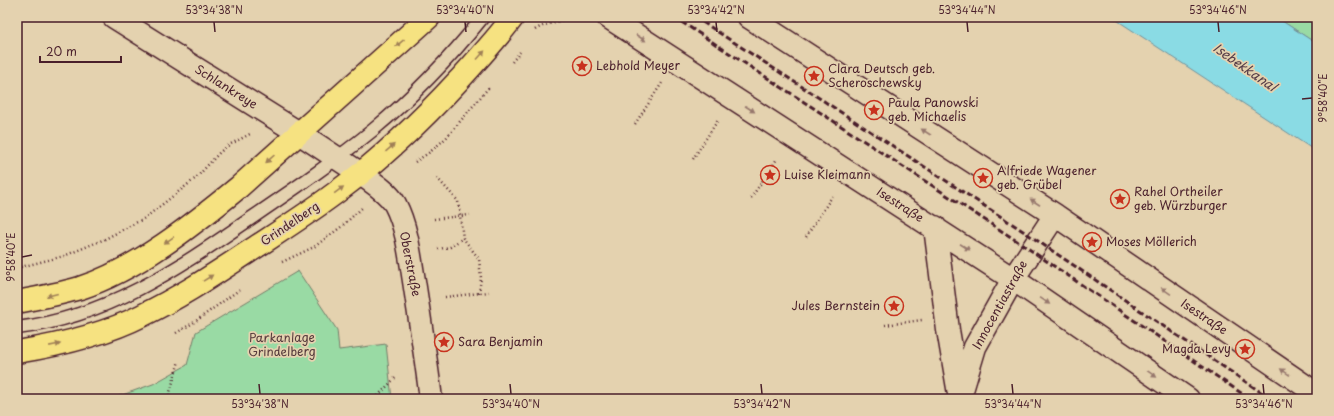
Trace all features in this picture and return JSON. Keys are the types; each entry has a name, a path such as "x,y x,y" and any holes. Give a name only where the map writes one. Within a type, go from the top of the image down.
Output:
{"main road":[{"path":"17,302 80,287 115,273 167,241 215,206 430,17"},
{"name":"Grindelberg","path":"17,352 69,343 121,325 143,315 175,299 299,219 361,174 422,119 482,55 513,17"}],"street":[{"name":"Schlankreye","path":"114,17 337,158"},
{"name":"Isestraße","path":"608,17 935,227 1188,399"},
{"name":"Isestraße","path":"749,17 1055,215 1317,394"},
{"name":"Oberstraße","path":"337,158 361,174 389,196 395,204 409,252 424,343 431,399"},
{"name":"Innocentiastraße","path":"935,227 948,330 960,397 975,347 1013,279 1055,215"}],"lane":[{"path":"17,328 88,311 141,289 184,264 288,193 373,130 397,109 446,60 483,17"}],"path":[{"path":"531,34 545,24 564,20 570,17"},
{"path":"509,65 521,49"},
{"path":"414,163 446,138 494,82"},
{"path":"635,124 662,84"},
{"path":"693,159 718,120"},
{"path":"17,268 64,256 105,239 145,218 196,178 229,145 250,134"},
{"path":"751,198 777,159"},
{"path":"437,178 458,201 463,238 479,260 481,278 479,293"},
{"path":"806,237 833,195"},
{"path":"280,263 314,247 341,227 362,207"},
{"path":"434,219 470,215"},
{"path":"438,249 450,247 463,238"},
{"path":"176,333 243,288"},
{"path":"445,297 489,292"},
{"path":"885,325 923,320"},
{"path":"168,399 179,361"},
{"path":"375,399 395,378"}],"green space":[{"path":"1276,17 1317,17 1317,44"},
{"name":"Parkanlage Grindelberg","path":"298,271 337,330 339,350 386,344 392,399 111,399 153,384 187,365 196,332"}],"water":[{"name":"Isebekkanal","path":"1112,17 1276,17 1317,44 1317,152"}],"railway":[{"path":"674,17 1017,241 1250,399"},
{"path":"695,17 1023,231 1271,399"}],"place":[{"name":"Lebhold Meyer","path":"582,66"},
{"name":"Clara Deutsch geb. Scheroschewsky","path":"814,76"},
{"name":"Paula Panowski geb. Michaelis","path":"874,110"},
{"name":"Luise Kleimann","path":"770,175"},
{"name":"Alfriede Wagener geb. Grübel","path":"983,178"},
{"name":"Rahel Ortheiler geb. Würzburger","path":"1120,199"},
{"name":"Moses Möllerich","path":"1092,242"},
{"name":"Jules Bernstein","path":"894,306"},
{"name":"Sara Benjamin","path":"444,342"},
{"name":"Magda Levy","path":"1245,349"}]}
